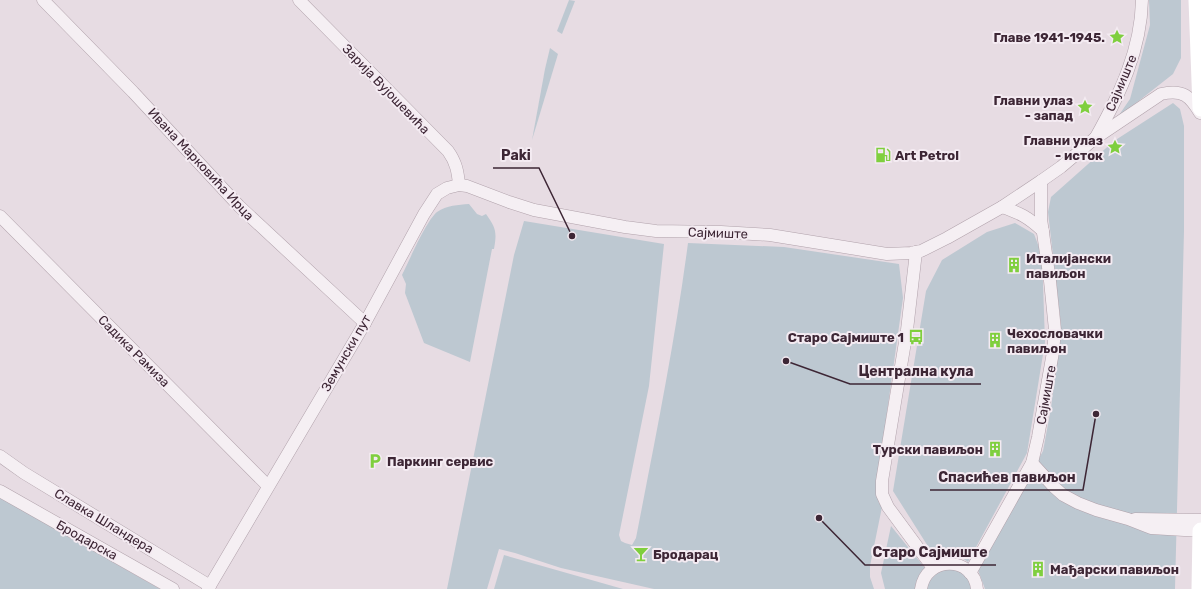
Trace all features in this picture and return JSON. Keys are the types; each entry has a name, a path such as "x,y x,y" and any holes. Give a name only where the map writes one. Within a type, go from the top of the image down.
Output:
{"main road":[{"path":"1196,0 1201,108"},
{"path":"1200,589 1201,531"}],"street":[{"name":"Ивана Марковића Ирца","path":"43,0 133,92 239,206 365,322"},
{"name":"Зарија Вујошевића","path":"299,0 448,152 454,160 458,171 459,185"},
{"name":"Сајмиште","path":"1094,139 1117,97 1132,60 1140,24 1142,0"},
{"name":"Сајмиште","path":"459,185 474,188 521,206 552,214 656,231 721,232 770,235 888,254 916,252 942,241 1041,181 1094,139 1161,94 1176,92 1188,97 1192,99 1201,114"},
{"name":"Сајмиште","path":"970,573 1032,463 1037,443 1055,340 1054,310 1043,231 1041,181"},
{"name":"Земунски пут","path":"209,587 365,322 424,214 437,194 447,188 459,185"},
{"path":"1002,206 1024,215 1032,220 1043,231"},
{"name":"Садика Рамиза","path":"0,216 268,486"},
{"path":"916,252 907,330 882,481 882,494 888,507 933,568"},
{"name":"Славка Шландера","path":"0,456 24,473 209,587"},
{"path":"1032,463 1063,495 1078,503 1151,528 1201,531"},
{"name":"Бродарска","path":"0,491 173,589"},
{"path":"1128,519 1201,520"},
{"path":"921,589 925,577 933,568 948,563 956,564 970,573 974,579 977,589"}],"shaded area":[{"path":"569,0 575,1 562,34 557,31"},
{"path":"1149,0 1181,0 1181,58 1173,74 1117,118 1130,99 1150,25"},
{"path":"550,48 558,54 532,140 545,69"},
{"path":"1173,103 1180,109 1184,126 1184,231 1175,589 985,589 978,570 1043,451 1051,408 1061,325 1048,212 1051,197 1114,141"},
{"path":"469,204 477,214 482,216 486,214 495,230 494,249 492,249 470,362 424,343 405,293 406,284 402,275 423,232 437,212 457,205"},
{"path":"524,221 664,244 649,386 619,535 621,541 632,545 636,538 664,391 688,243 784,247 899,264 903,298 876,491 879,503 882,507 870,566 870,577 874,589 654,589 561,568 499,549 487,589 447,589 514,255"},
{"path":"1015,223 1034,234 1042,255 1045,342 1027,453 968,562 957,556 936,559 893,491 926,291 942,260 987,232"},
{"path":"0,495 69,537 160,589 0,589"},
{"path":"891,526 925,568 916,583 915,589 885,589 881,573"},
{"path":"504,555 623,589 494,589"},
{"path":"949,569 964,574 969,580 972,589 926,589 926,585 936,572"}],"place":[{"name":"Главе 1941-1945.","path":"1117,37"},
{"name":"Главни улаз - запад","path":"1085,107"},
{"name":"Главни улаз - исток","path":"1115,147"},
{"name":"Art Petrol","path":"883,155"},
{"name":"Paki","path":"572,236"},
{"name":"Италијански павиљон","path":"1014,265"},
{"name":"Старо Сајмиште 1","path":"916,337"},
{"name":"Чехословачки павиљон","path":"995,340"},
{"name":"Централна кула","path":"786,361"},
{"name":"Спасићев павиљон","path":"1096,414"},
{"name":"Турски павиљон","path":"995,449"},
{"name":"Паркинг сервис","path":"375,461"},
{"name":"Старо Сајмиште","path":"819,518"},
{"name":"Бродарац","path":"641,554"},
{"name":"Мађарски павиљон","path":"1038,569"}]}
